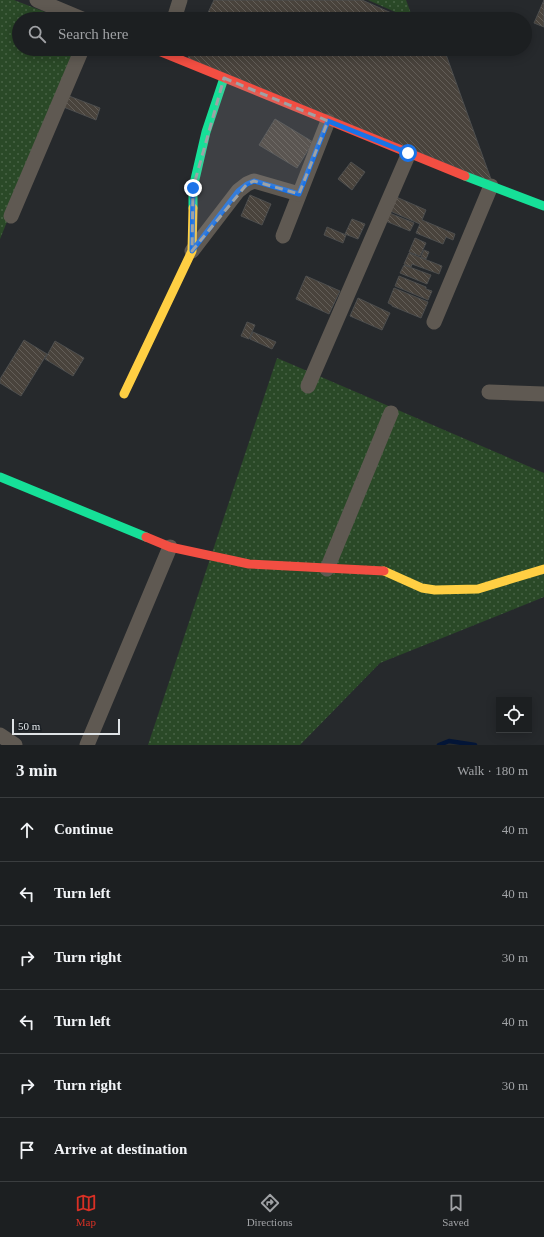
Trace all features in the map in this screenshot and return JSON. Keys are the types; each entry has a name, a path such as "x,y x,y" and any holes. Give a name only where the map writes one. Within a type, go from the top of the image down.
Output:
{"street":[{"path":"176,12 180,0"},
{"path":"43,1 67,12"},
{"path":"11,216 79,56"},
{"path":"174,56 328,121 544,206"},
{"path":"192,251 193,188 206,132 224,78"},
{"path":"283,236 328,121"},
{"path":"308,386 408,153"},
{"path":"124,394 192,251 238,191 254,181 299,194"},
{"path":"434,322 491,186"},
{"path":"489,392 544,394"},
{"path":"327,569 391,414"},
{"path":"0,477 170,547 249,564 385,571 422,588 435,590 478,589 544,569"},
{"path":"87,745 170,547"},
{"path":"0,735 15,745"}],"highlighted area":[{"path":"224,78 328,121 299,194 254,181 247,184 192,251 193,188"}],"green space":[{"path":"0,0 14,0 45,12 12,12 12,56 74,56 0,239"},
{"path":"368,0 406,0 410,12 395,12"},
{"path":"277,358 544,473 544,597 380,663 300,745 148,745"}],"building":[{"path":"214,0 362,0 389,12 208,12"},
{"path":"544,0 544,27 534,23"},
{"path":"189,56 447,56 492,182 188,58"},
{"path":"64,94 100,108 96,120 61,106"},
{"path":"275,119 313,142 297,168 259,145"},
{"path":"351,162 365,172 352,190 338,179"},
{"path":"250,195 271,204 262,225 241,216"},
{"path":"394,196 426,210 422,220 455,234 453,240 446,237 443,244 416,233 420,224 388,210"},
{"path":"387,212 414,223 410,231 383,220"},
{"path":"352,219 365,224 358,239 345,234"},
{"path":"327,227 346,235 343,243 324,235"},
{"path":"415,238 426,243 420,256 409,252"},
{"path":"424,250 429,252 426,259 421,257"},
{"path":"409,253 442,266 439,274 412,264 411,267 404,264"},
{"path":"404,265 431,275 427,284 400,273"},
{"path":"306,276 340,291 329,314 296,299"},
{"path":"399,276 432,291 428,300 395,286"},
{"path":"394,288 428,302 421,318 388,303"},
{"path":"358,298 390,313 382,330 350,316"},
{"path":"247,322 255,325 249,339 241,336"},
{"path":"253,332 276,342 272,349 250,339"},
{"path":"24,340 47,354 21,396 0,383 0,379"},
{"path":"55,341 84,358 73,376 45,359"}],"waterway":[{"path":"439,745 449,741 475,745"}],"traffic: fast":[{"path":"193,208 193,188 206,132 224,78"},
{"path":"465,176 544,206"},
{"path":"0,477 146,537"}],"traffic: slow":[{"path":"124,394 192,251 193,208"},
{"path":"384,571 422,588 435,590 478,589 544,569"}],"traffic: jam":[{"path":"171,56 465,176"},
{"path":"146,537 170,547 249,564 384,571"}],"route":[{"path":"193,188 192,251 238,191 247,184 254,181 299,194 328,121 408,153"}]}
